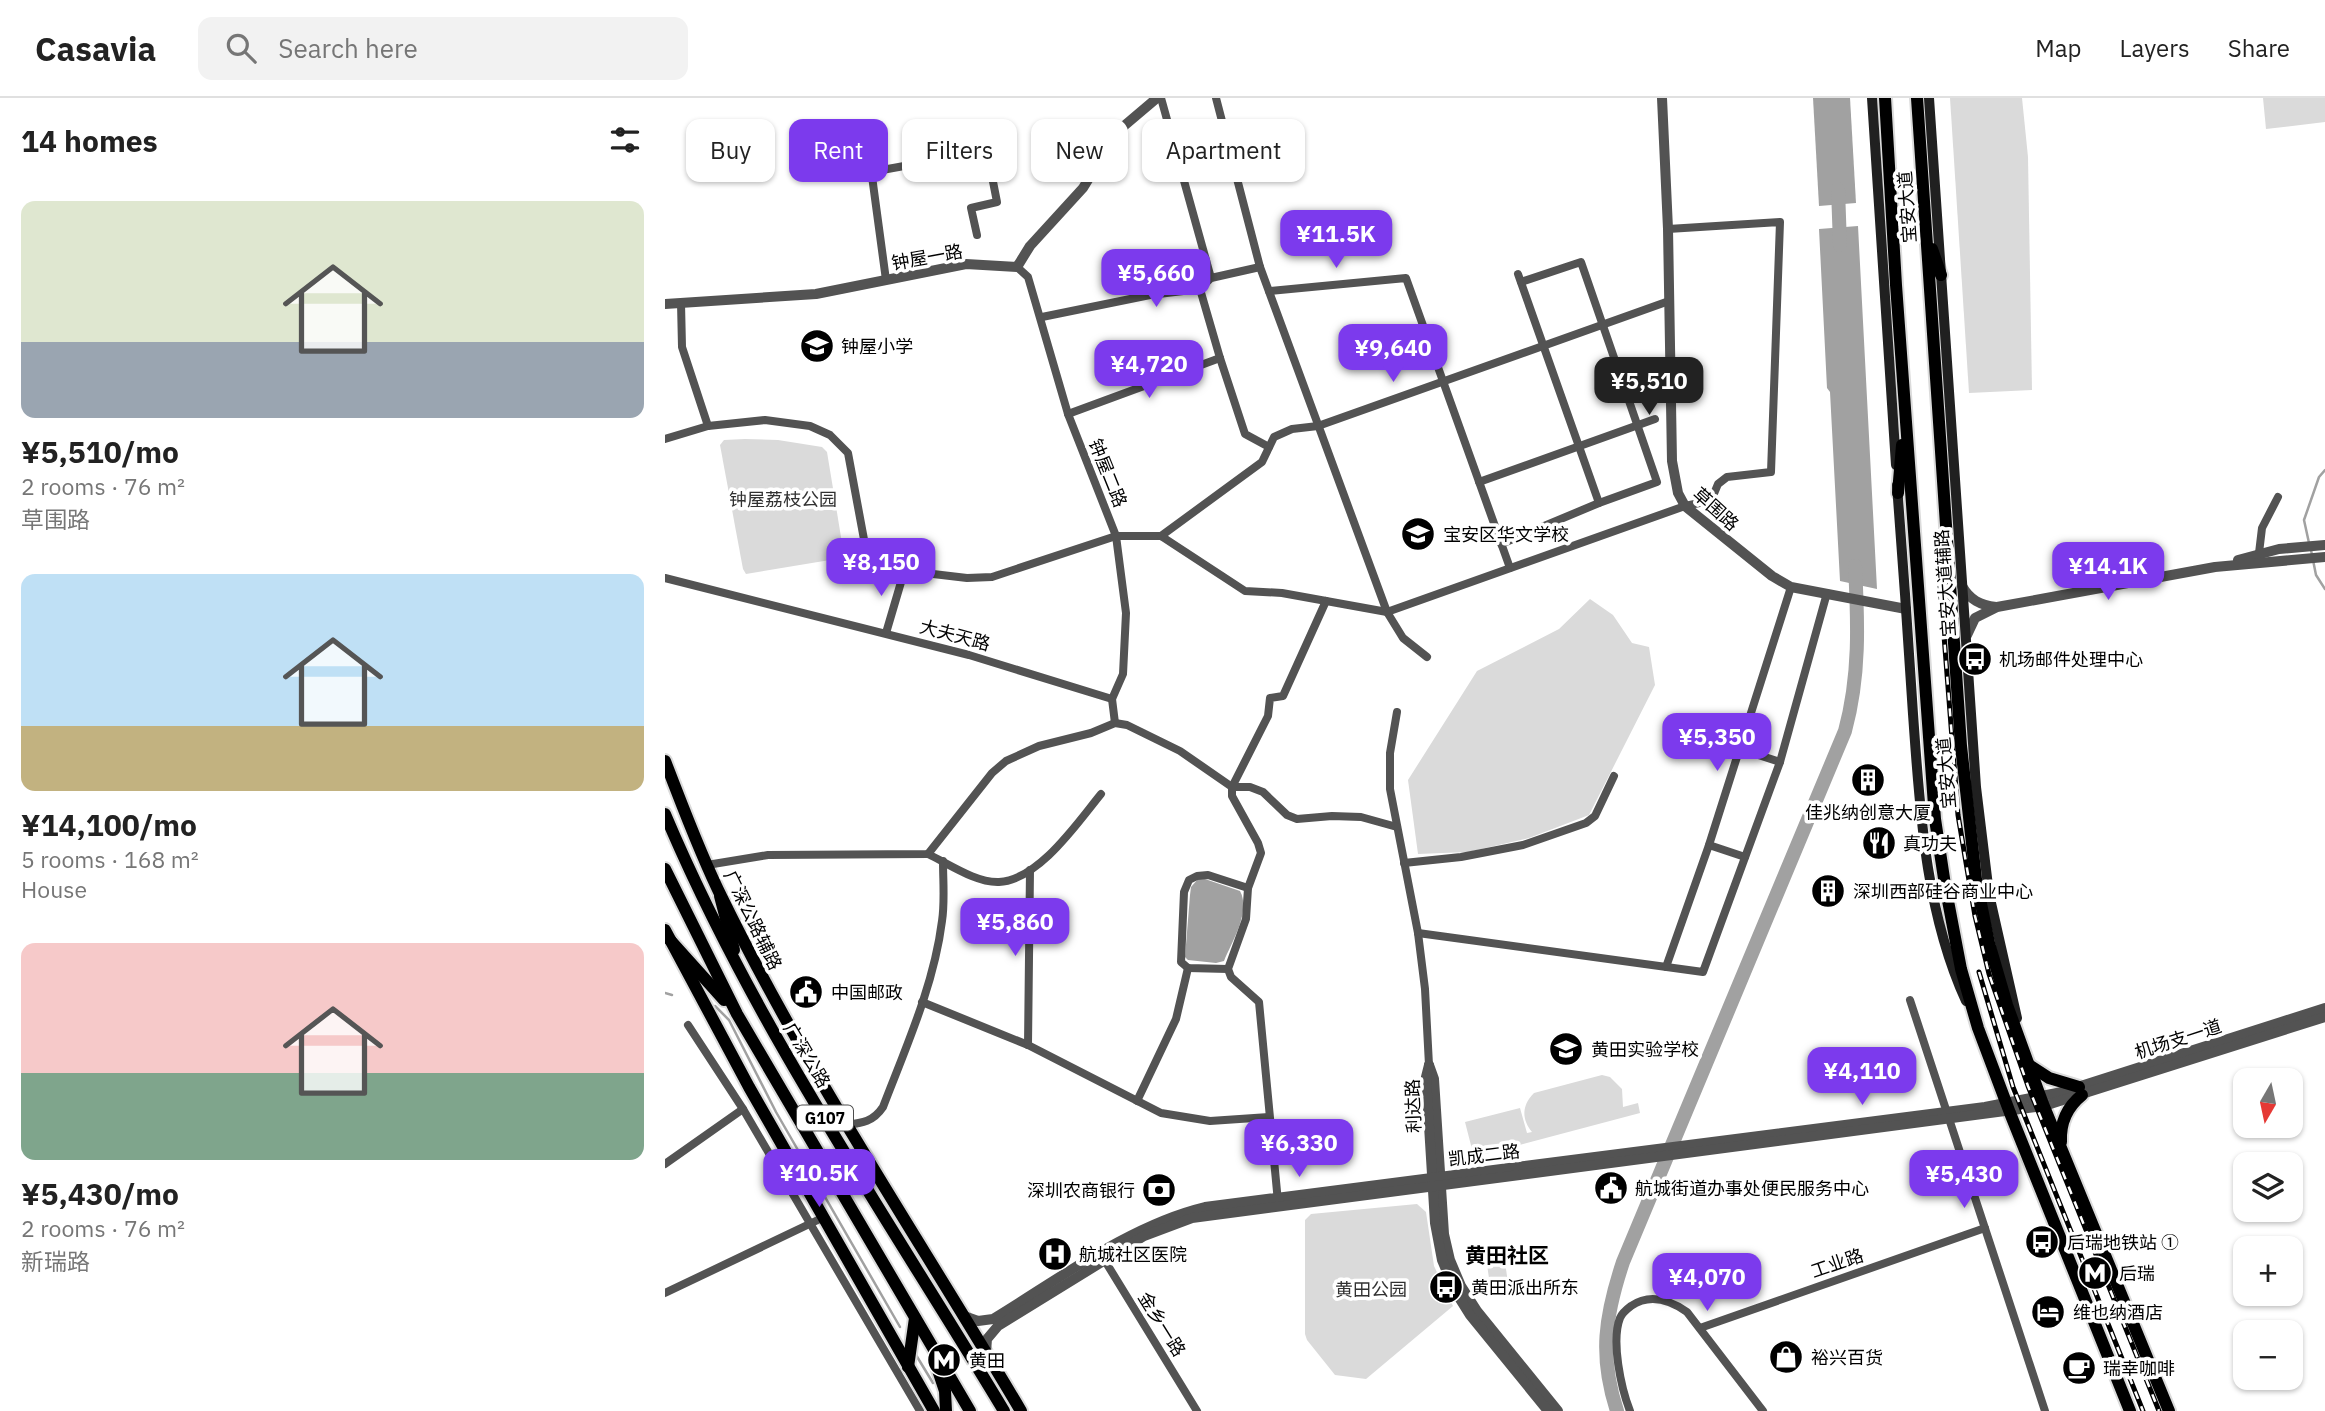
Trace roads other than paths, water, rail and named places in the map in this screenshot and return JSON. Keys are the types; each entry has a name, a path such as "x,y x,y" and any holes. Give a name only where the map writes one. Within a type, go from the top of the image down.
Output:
{"main road":[{"path":"1871,98 1920,813 1929,876 1948,956 1978,1028"},
{"name":"宝安大道","path":"1885,98 1935,819 1945,885 1961,969 1978,1028 2130,1411"},
{"name":"宝安大道","path":"1917,98 1960,732 1976,879 1989,943 2007,1005 2042,1102 2169,1411"},
{"name":"宝安大道辅路","path":"1929,98 1976,787 1984,860 1999,946 2028,1063"},
{"path":"1926,233 1941,275"},
{"path":"1898,493 1905,403"},
{"name":"广深公路辅路","path":"665,761 720,896 765,984 845,1125 1021,1411"},
{"name":"广深公路","path":"665,814 708,911 740,974 914,1268 1004,1411"},
{"name":"G107","path":"665,869 737,1014 970,1411"},
{"path":"720,896 740,974"},
{"path":"668,935 737,1014"},
{"path":"668,935 817,1221 934,1411"},
{"path":"2028,1063 2054,1080 2080,1091 2065,1116 2060,1135 2062,1149"},
{"path":"908,1367 915,1318"},
{"path":"926,1337 943,1385 946,1411"}],"street":[{"path":"1017,267 1030,246 1083,188 1118,131 1159,98 1210,278"},
{"path":"1216,98 1260,267 1387,612 1403,638 1427,657"},
{"name":"草围路","path":"1662,98 1668,229 1672,461 1678,493 1685,506 1772,576 1791,587 1906,609"},
{"path":"888,169 987,150 997,202 971,208 977,234"},
{"path":"872,182 886,280"},
{"path":"665,439 708,426 765,420 810,426 830,435 848,453 868,561 874,567 967,578 992,577 1116,536 1161,536 1245,591 1282,593 1387,612 1685,506 1704,502 1713,496 1719,484 1727,477 1771,472 1780,222 1668,229"},
{"path":"1501,544 1657,482 1581,262 1520,278 1599,503"},
{"name":"钟屋一路","path":"665,304 816,294 967,264 1017,267"},
{"name":"钟屋二路","path":"1017,267 1028,277 1042,317 1068,414 1116,536 1126,613 1123,674 1112,699"},
{"path":"1042,317 1150,295 1200,289 1210,278 1260,267"},
{"path":"1269,290 1406,278 1510,568"},
{"path":"1200,289 1245,434 1269,447"},
{"path":"1161,536 1262,462 1275,437 1283,433 1292,429 1318,426 1669,301"},
{"path":"681,303 682,347 708,426"},
{"path":"1068,414 1220,358"},
{"path":"1479,482 1655,419"},
{"path":"2259,554 2262,528 2278,497"},
{"path":"1966,639 1968,629 1975,618 1997,607 2325,545"},
{"path":"2214,567 2259,554 2325,557"},
{"path":"886,633 904,572"},
{"name":"大夫天路","path":"665,578 969,654 1112,699"},
{"path":"1962,586 1974,600 1997,607"},
{"path":"1666,968 1709,845 1791,587"},
{"path":"1418,933 1703,972 1780,762 1826,593"},
{"path":"1278,1201 1259,1002 1231,977 1228,969 1246,919 1248,888 1261,853 1232,796 1232,787 1268,716 1270,698 1283,696 1326,601"},
{"path":"1112,699 1115,723"},
{"path":"1397,712 1390,753 1390,789 1418,933 1425,989 1429,1065"},
{"path":"928,854 992,773 1006,761 1039,746 1091,733 1115,723 1128,725 1180,751 1232,787 1251,787 1263,792 1287,814 1297,819 1361,817 1397,827"},
{"path":"1740,749 1780,762"},
{"path":"1404,863 1461,857 1523,845 1586,823 1595,816 1614,776"},
{"path":"707,865 768,855 928,854 977,877 999,882 1011,880 1030,870 1061,842 1101,794"},
{"path":"1709,845 1745,858"},
{"path":"845,1125 873,1119 883,1107 922,1002 941,927 943,861"},
{"path":"1028,1045 1030,870"},
{"path":"1228,969 1188,968 1181,962 1184,892 1189,880 1208,875 1248,888"},
{"path":"1137,1101 1175,1019 1188,968"},
{"path":"1910,1000 2045,1411"},
{"path":"922,1002 1028,1045 1161,1113 1210,1121 1269,1116"},
{"name":"机场支一道","path":"2080,1091 2325,1008"},
{"name":"机场支一道","path":"2042,1102 2325,1017"},
{"path":"688,1025 817,1221 921,1411"},
{"name":"利达路","path":"1429,1065 1434,1079 1439,1251 1455,1291 1470,1315 1548,1411"},
{"name":"凯成二路","path":"987,1356 986,1343 994,1328 1143,1228 1177,1215 1219,1205 1278,1201 2042,1102"},
{"path":"665,1164 743,1109"},
{"name":"利达路","path":"1437,1181 1445,1242 1461,1286 1483,1320 1558,1411"},
{"path":"665,1293 817,1221"},
{"name":"工业路","path":"1700,1328 1985,1228"},
{"name":"凯成二路","path":"961,1313 975,1321 993,1319 1102,1257"},
{"name":"金乡一路","path":"1102,1257 1197,1411"},
{"path":"1630,1411 1619,1370 1618,1336 1621,1315 1640,1301 1650,1298 1676,1304 1687,1312 1763,1411"}],"waterway":[{"path":"1838,189 1840,245"},
{"path":"2309,543 2304,520 2319,477 2325,470"},
{"path":"2311,550 2316,575 2325,589"},
{"path":"1617,1411 1611,1391 1606,1354 1608,1318 1623,1262 1845,731 1856,670 1855,566"},
{"path":"665,993 672,995"},
{"path":"715,1006 729,1020 776,1112 900,1327"},
{"path":"916,1355 933,1383"}],"railway":[{"path":"1936,533 1958,815 1975,916 1989,974 2028,1086 2159,1411"},
{"path":"1979,972 2013,1087 2143,1411"}],"place":[{"name":"钟屋小学","path":"817,346"},
{"name":"宝安区华文学校","path":"1418,534"},
{"name":"机场邮件处理中心","path":"1975,659"},
{"name":"佳兆纳创意大厦","path":"1868,780"},
{"name":"真功夫","path":"1879,843"},
{"name":"深圳西部硅谷商业中心","path":"1828,891"},
{"name":"中国邮政","path":"806,992"},
{"name":"黄田实验学校","path":"1566,1049"},
{"name":"航城街道办事处便民服务中心","path":"1611,1188"},
{"name":"深圳农商银行","path":"1159,1190"},
{"name":"后瑞地铁站 ①","path":"2042,1242"},
{"name":"航城社区医院","path":"1055,1254"},
{"name":"后瑞","path":"2095,1273"},
{"name":"黄田派出所东","path":"1446,1287"},
{"name":"维也纳酒店","path":"2048,1312"},
{"name":"裕兴百货","path":"1786,1357"},
{"name":"黄田","path":"944,1360"},
{"name":"瑞幸咖啡","path":"2079,1368"}],"district":[{"name":"黄田社区","path":"1507,1255"}],"park label":[{"name":"钟屋荔枝公园","path":"783,499"},
{"name":"黄田公园","path":"1371,1289"}]}
